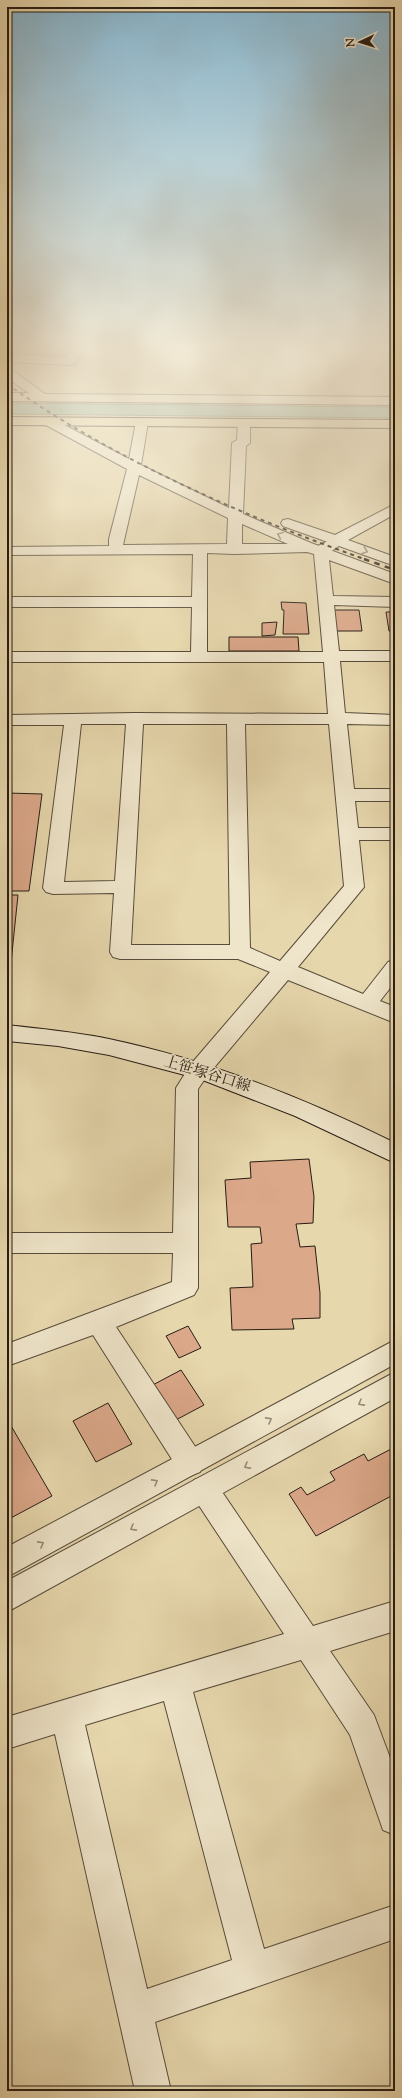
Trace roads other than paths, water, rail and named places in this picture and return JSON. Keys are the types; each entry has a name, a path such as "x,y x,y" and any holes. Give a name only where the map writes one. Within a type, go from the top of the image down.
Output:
{"street":[{"path":"94,446 134,468 234,516 317,551 358,566 394,575"},
{"path":"116,550 116,539 134,468 137,446"},
{"path":"234,550 234,516 230,497 239,446"},
{"path":"136,453 171,470"},
{"path":"230,497 250,506"},
{"path":"7,551 317,551 395,508"},
{"path":"279,519 336,541 394,575"},
{"path":"199,657 200,550"},
{"path":"7,1355 99,1322 185,1288 187,1088 199,1070 354,887 350,834 336,719 325,600 317,551"},
{"path":"325,600 395,602"},
{"path":"7,602 200,602"},
{"path":"7,657 395,656"},
{"path":"7,720 135,718 236,720 369,718 395,720"},
{"path":"135,718 120,952 240,952 395,1015"},
{"path":"73,719 52,888 124,887"},
{"path":"236,720 240,952"},
{"path":"345,795 395,796"},
{"path":"350,834 395,834"},
{"path":"366,1004 395,967"},
{"name":"上笹塚谷口線","path":"7,1033 66,1041 122,1051 199,1070 306,1110 395,1154"},
{"path":"7,1243 185,1243"},
{"path":"99,1322 190,1464"},
{"path":"7,1563 395,1351"},
{"path":"7,1597 395,1384"},
{"path":"204,1489 363,1726 395,1818"},
{"path":"7,1733 175,1684 395,1616"},
{"path":"175,1684 252,1971"},
{"path":"67,1715 153,2091"},
{"path":"135,2011 395,1922"}],"railway":[{"path":"107,446 181,484 227,505 274,525 367,560"},
{"path":"364,559 395,570"}]}
